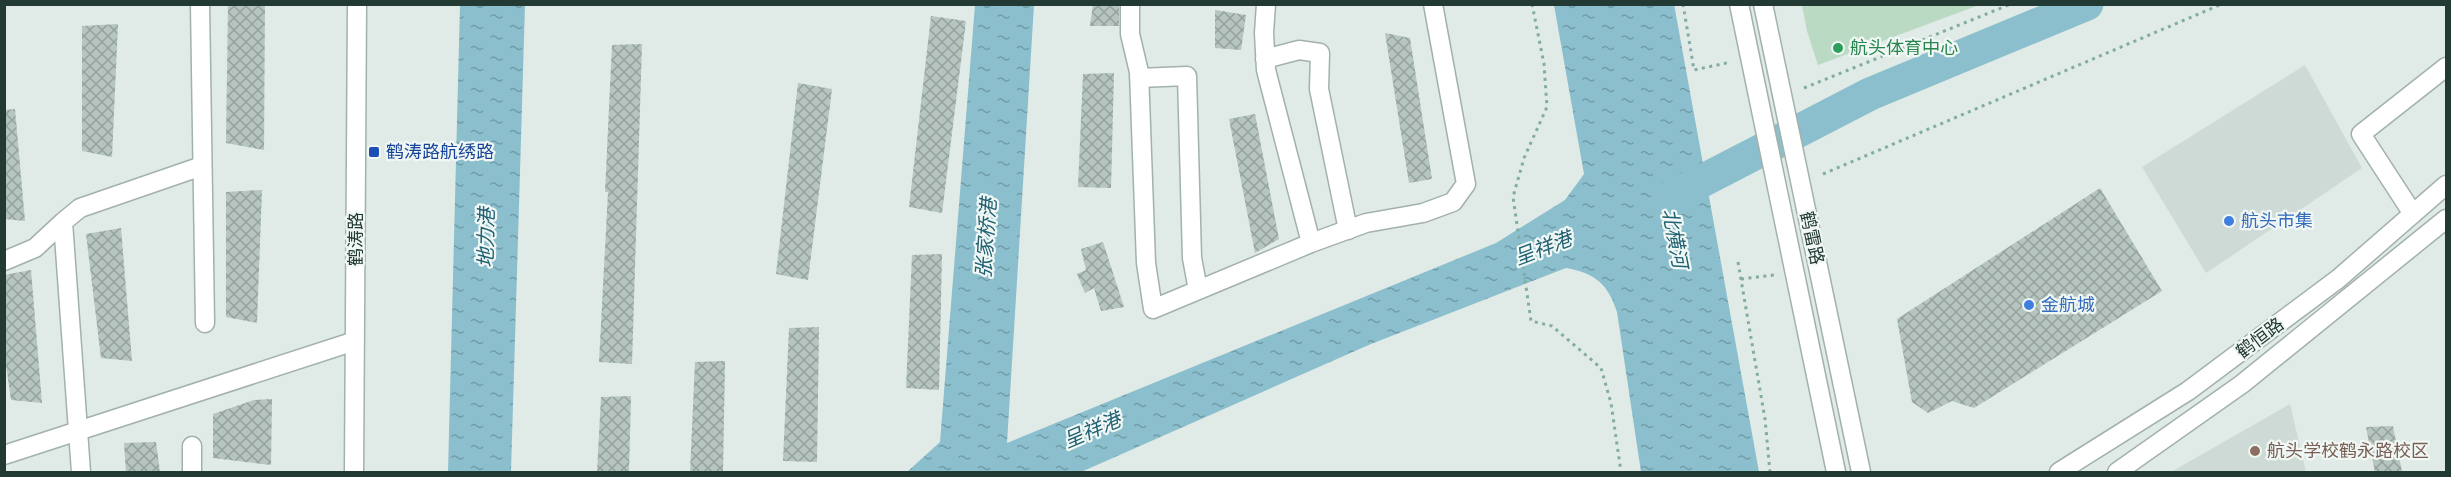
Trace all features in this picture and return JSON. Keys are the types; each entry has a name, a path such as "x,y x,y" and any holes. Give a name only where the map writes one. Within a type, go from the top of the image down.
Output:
{"street":[{"path":"200,4 205,323"},
{"name":"鹤涛路","path":"354,472 357,4"},
{"path":"1130,4 1130,34 1139,78 1146,263 1153,309 1311,243 1394,216 1423,213 1453,202 1466,184 1433,4"},
{"path":"1266,4 1266,70 1311,243"},
{"name":"鹤雷路","path":"1739,4 1836,472"},
{"name":"鹤雷路","path":"1762,4 1861,472"},
{"path":"1265,59 1299,50 1320,53 1319,89 1348,230"},
{"path":"2413,214 2361,134 2446,67"},
{"path":"1139,78 1187,76 1192,247 1198,290"},
{"path":"4,261 35,248 80,208 202,166"},
{"name":"鹤恒路","path":"2059,472 2198,384 2338,279 2446,184"},
{"name":"鹤恒路","path":"2117,472 2242,384 2446,219"},
{"path":"63,222 81,472"},
{"path":"4,455 355,341"},
{"path":"192,446 192,472"}],"path":[{"path":"1532,4 1544,64 1548,106 1524,158 1513,196 1531,321 1552,326 1601,368 1611,403 1621,472"},
{"path":"1683,4 1694,70 1731,62"},
{"path":"1804,88 2011,4"},
{"path":"1822,174 2222,4"},
{"path":"1738,262 1765,419 1771,472"},
{"path":"1741,279 1774,274"}],"shaded area":[{"name":"航头市集","path":"2305,65 2362,168 2206,273 2142,167"},
{"name":"航头学校鹤永路校区","path":"2290,404 2306,472 2171,472"}],"green space":[{"name":"航头体育中心","path":"1802,4 1979,5 1818,65 1807,31"}],"water":[{"path":"1674,4 1759,472 1641,472 1617,312 1605,287 1599,281 1585,273 1566,268 1371,344 1081,472 907,472 940,442 975,5 1034,5 1007,443 1496,243 1565,200 1584,174 1554,5"},
{"name":"地力港","path":"460,5 525,5 511,472 448,472"}],"building":[{"path":"228,4 265,4 264,150 226,143"},
{"path":"1093,4 1119,4 1119,26 1090,26"},
{"path":"1215,10 1246,15 1241,50 1215,48"},
{"path":"931,16 966,21 942,213 909,207"},
{"path":"118,24 112,157 82,151 82,26"},
{"path":"1385,33 1410,38 1432,179 1409,183"},
{"path":"642,44 632,364 599,362 608,192 605,192 612,45"},
{"path":"1114,73 1111,188 1078,187 1083,74"},
{"path":"798,83 832,89 808,280 776,274"},
{"path":"15,109 25,221 4,219 4,110"},
{"path":"1255,114 1279,239 1255,253 1229,119"},
{"name":"金航城","path":"2100,188 2162,291 1974,408 1952,401 1928,413 1912,402 1897,319"},
{"path":"262,190 257,323 226,317 226,192"},
{"path":"121,228 132,361 101,358 86,234"},
{"path":"1103,242 1124,307 1101,311 1094,288 1085,293 1077,274 1086,270 1081,249"},
{"path":"942,254 939,390 906,388 912,255"},
{"path":"31,270 42,403 11,400 4,351 4,275"},
{"path":"819,327 817,462 783,461 789,328"},
{"path":"725,361 723,472 690,472 695,362"},
{"path":"631,396 629,472 597,472 601,397"},
{"path":"272,399 271,465 213,458 213,414 254,400"},
{"path":"2393,426 2402,472 2375,472 2366,427"},
{"path":"156,442 160,472 126,472 124,443"}],"waterway":[{"name":"呈祥港","path":"1667,199 1870,94 2087,4"}],"place":[{"name":"航头体育中心","path":"1838,48"},
{"name":"鹤涛路航绣路","path":"374,152"},
{"name":"航头市集","path":"2229,221"},
{"name":"金航城","path":"2029,305"},
{"name":"航头学校鹤永路校区","path":"2255,451"}],"water label":[{"name":"张家桥港","path":"986,238"},
{"name":"北横河","path":"1675,238"}]}
